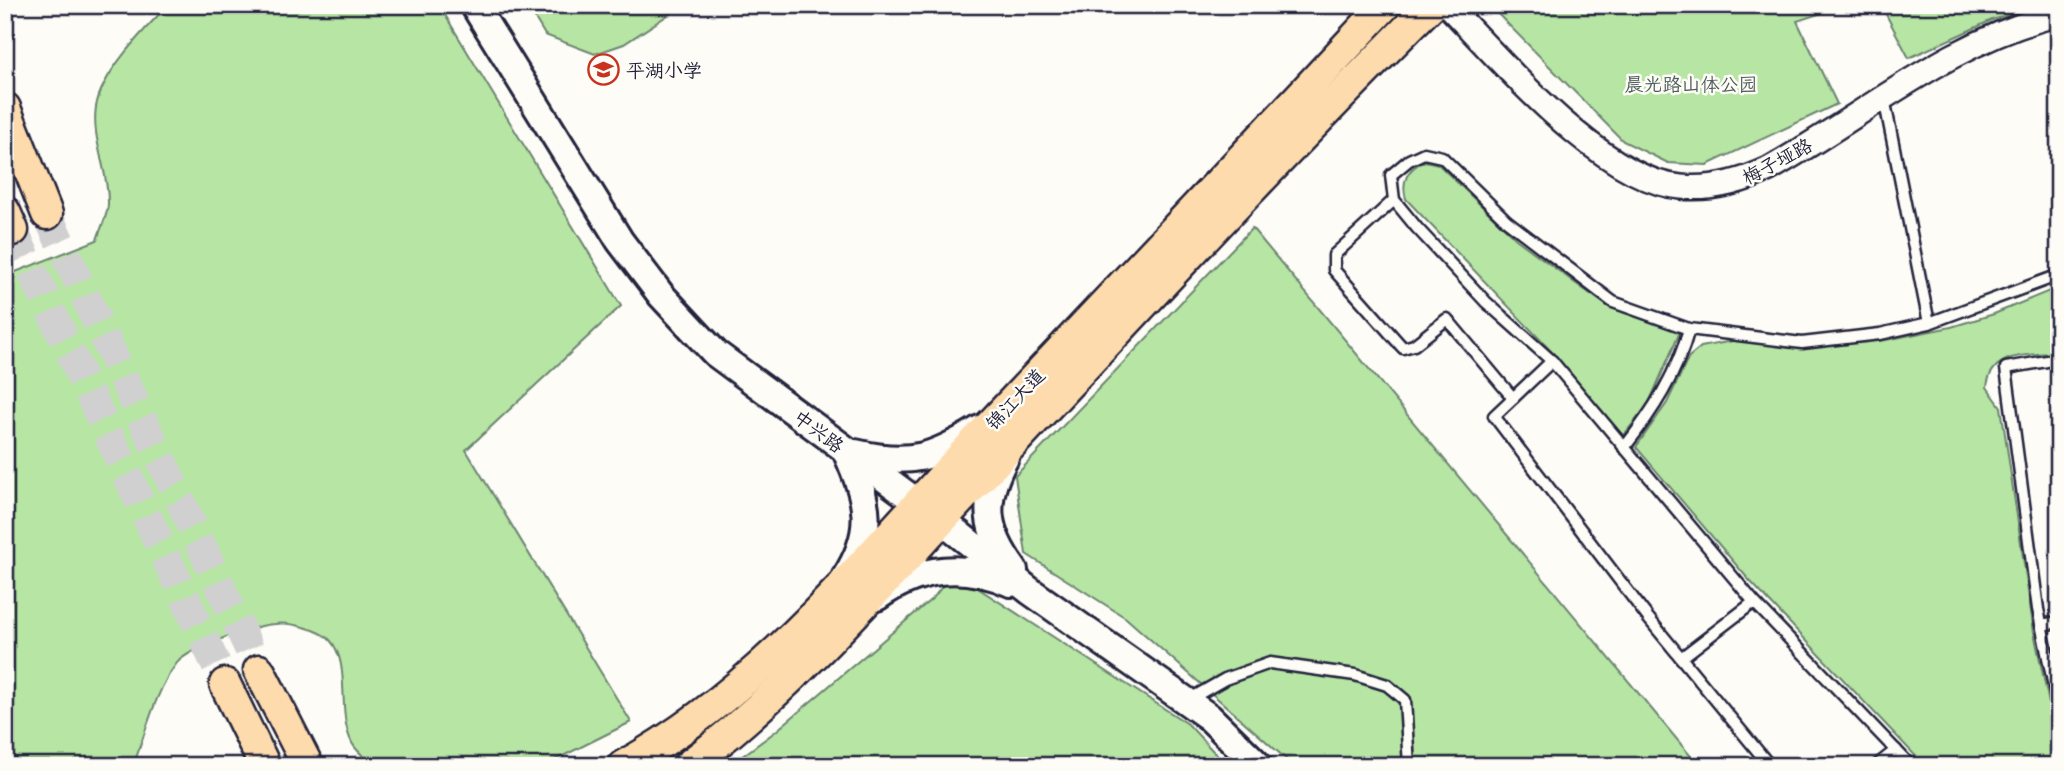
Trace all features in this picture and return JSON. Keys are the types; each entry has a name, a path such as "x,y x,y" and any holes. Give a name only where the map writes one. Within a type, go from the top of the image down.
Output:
{"main road":[{"name":"中兴路","path":"474,5 620,241 661,295 715,353 929,511 1030,591 1209,717 1259,766"},
{"name":"锦江大道","path":"688,766 726,737 1385,5"},
{"name":"锦江大道","path":"1005,430 1431,5"},
{"path":"5,108 47,214"},
{"path":"846,451 882,459 930,457 1005,430"},
{"path":"1005,430 991,486 988,515 993,536 1030,591"},
{"path":"843,605 866,524 864,494 846,451"},
{"path":"843,605 940,568 996,576 1030,591"},
{"name":"锦江大道","path":"623,766 657,747 720,702 843,605"},
{"path":"259,670 308,766"},
{"path":"225,684 265,766"}],"street":[{"name":"梅子垭路","path":"1447,5 1532,92 1597,150 1655,182 1679,187 1722,185 1761,173 1800,152 1884,94 1972,47 2059,14"}],"lane":[{"path":"1884,94 1929,323"},
{"path":"1911,766 1754,602 1552,361 1486,302 1394,201 1391,175 1409,160 1424,153 1442,157 1507,222 1613,302 1689,329 1802,344 1880,334 1929,323 2059,275"},
{"path":"1394,201 1334,255 1334,270 1403,348 1414,345 1447,319 1513,398"},
{"path":"1624,447 1646,420 1666,385 1681,357 1689,329"},
{"path":"2059,359 2006,368 2041,625 2059,711"},
{"path":"1552,361 1494,416 1681,658 1770,766"},
{"path":"1681,658 1754,602"},
{"path":"2041,625 2059,622"},
{"path":"1187,701 1225,679 1270,663 1355,675 1387,685 1405,700 1409,766"},
{"path":"1876,766 1896,750"}],"green space":[{"path":"168,5 439,5 621,306 466,450 631,722 543,766 374,766 354,746 347,730 337,650 330,640 319,633 304,627 275,624 223,638 177,663 157,699 133,766 5,766 5,273 13,273 97,240 108,204 108,192 96,131 96,107 106,80 115,66"},
{"path":"527,5 683,5 624,44 595,54 545,35"},
{"name":"晨光路山体公园","path":"1489,5 1846,5 1797,21 1837,104 1707,165 1668,163 1623,141"},
{"path":"1881,5 2043,5 1992,20 1909,58"},
{"path":"1425,161 1438,164 1516,239 1609,307 1680,332 1648,405 1623,436 1552,352 1406,199 1404,187 1407,176"},
{"path":"1252,228 1699,766 1294,766 1126,618 1026,554 1015,476"},
{"path":"2059,287 2059,352 2024,355 2004,361 1990,375 1987,387 2001,407 2034,632 2059,751 2059,766 1925,766 1749,580 1636,447 1667,403 1689,357 1701,347 1738,340 1813,346 1886,340 1951,327 1994,314"},
{"path":"953,572 1188,724 1227,766 729,766 776,731 934,597"}],"tunnel":[{"path":"47,214 259,670"},
{"path":"13,230 225,684"}],"place":[{"name":"平湖小学","path":"603,70"}]}
